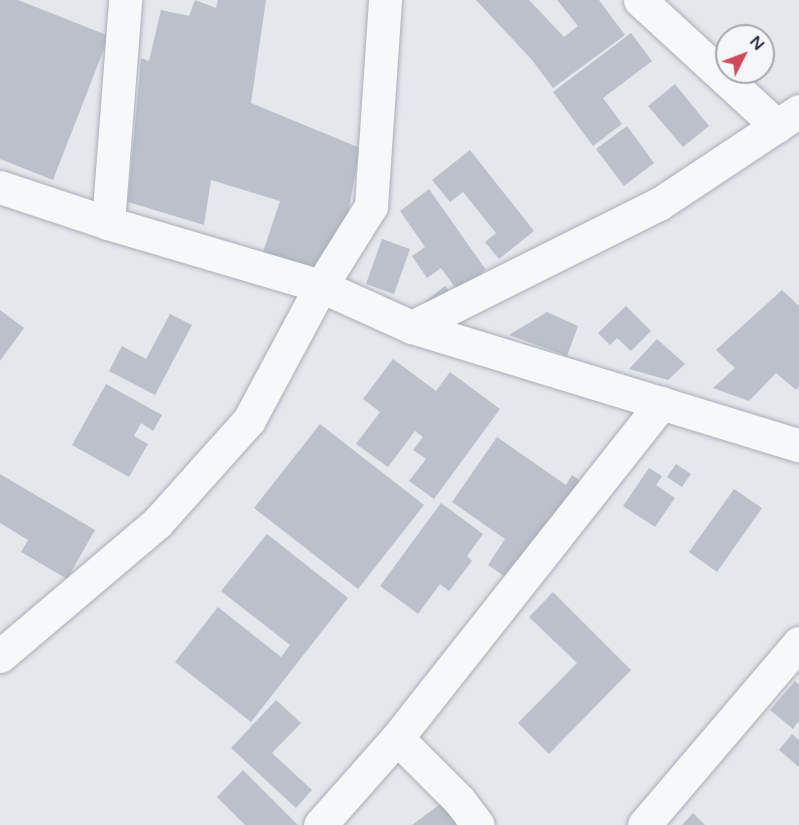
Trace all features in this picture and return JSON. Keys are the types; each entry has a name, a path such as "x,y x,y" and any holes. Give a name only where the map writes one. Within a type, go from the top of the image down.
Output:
{"street":[{"path":"108,224 125,0"},
{"path":"0,656 157,523 249,420 321,286 371,206 385,0"},
{"path":"412,327 659,204 788,119 640,0"},
{"path":"0,188 108,224 321,286 412,327 799,445"},
{"path":"320,825 397,738 662,403"},
{"path":"644,825 799,643"},
{"path":"397,738 459,800 478,825"}],"building":[{"path":"0,0 18,0 109,36 53,180 0,159"},
{"path":"195,0 216,8 218,0 266,0 251,103 360,148 336,279 263,252 280,201 211,180 204,225 128,202 141,58 149,61 161,10 189,16"},
{"path":"476,0 529,0 564,37 578,26 557,0 599,0 625,35 553,88 532,60"},
{"path":"631,33 652,61 603,98 622,124 593,146 553,92"},
{"path":"675,84 709,126 683,147 648,106"},
{"path":"627,126 654,163 624,186 596,149"},
{"path":"470,150 534,231 499,259 485,242 496,233 463,192 450,202 432,180"},
{"path":"429,189 486,270 457,290 441,268 427,278 412,256 425,247 400,211"},
{"path":"382,239 410,249 394,294 366,284"},
{"path":"445,286 455,299 422,304"},
{"path":"782,290 799,306 799,386 796,390 776,373 749,401 713,388 735,368 716,350"},
{"path":"626,306 651,331 631,351 617,338 610,345 598,333"},
{"path":"0,310 24,328 0,361"},
{"path":"547,312 578,326 567,356 509,335"},
{"path":"170,314 192,325 155,395 109,371 122,346 146,359"},
{"path":"657,339 685,364 668,380 629,369"},
{"path":"393,359 436,391 450,372 500,409 434,499 409,481 426,459 413,450 423,437 415,431 388,467 356,444 380,412 363,399"},
{"path":"106,384 162,415 153,431 141,423 134,436 148,444 129,477 72,445"},
{"path":"320,424 424,505 358,589 254,508"},
{"path":"497,437 566,485 572,475 591,488 514,583 488,565 505,539 452,502"},
{"path":"676,464 691,474 682,487 667,477"},
{"path":"649,468 662,476 656,485 675,498 655,527 623,506"},
{"path":"0,474 95,530 67,579 21,552 28,540 0,523"},
{"path":"734,489 762,508 717,572 689,552"},
{"path":"441,503 483,534 467,556 472,561 449,591 440,584 418,614 380,586"},
{"path":"267,534 348,598 251,722 175,662 218,607 281,657 290,645 221,591"},
{"path":"553,592 631,670 549,754 518,723 577,663 529,617"},
{"path":"795,681 799,685 799,721 793,729 770,710"},
{"path":"276,700 301,723 272,753 312,790 296,808 231,748"},
{"path":"792,734 799,740 799,767 779,750"},
{"path":"243,770 298,825 245,825 217,797"},
{"path":"447,799 466,825 412,825"},
{"path":"693,813 705,825 682,825"}]}
